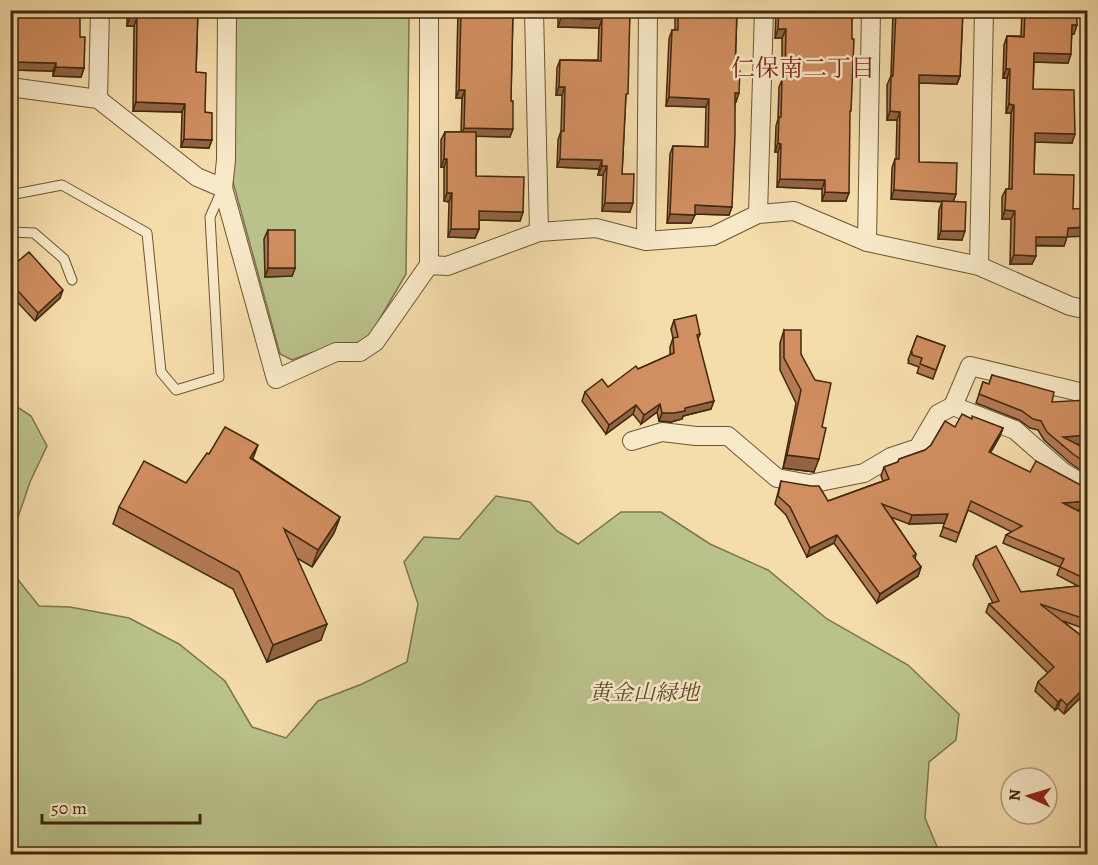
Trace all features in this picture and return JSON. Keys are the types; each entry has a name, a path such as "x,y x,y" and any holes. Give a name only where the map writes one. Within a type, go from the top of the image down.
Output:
{"street":[{"path":"98,99 100,10"},
{"path":"227,10 226,160 223,188 276,379 336,352 360,352 375,342 429,265 429,10"},
{"path":"534,10 539,232"},
{"path":"646,241 648,10"},
{"path":"758,214 764,10"},
{"path":"867,242 871,10"},
{"path":"979,266 984,10"},
{"path":"10,87 98,99 197,177 223,188"},
{"path":"429,265 447,266 539,232 596,228 646,241 713,236 758,214 795,211 867,242 979,266 1070,306 1088,310"},
{"path":"632,441 662,432 696,436 728,436 777,478 810,484 864,473 891,457 918,448 938,414 954,406 970,366 1088,394"},
{"path":"954,406 1015,430 1063,472 1088,487"}],"lane":[{"path":"10,195 62,185 147,233 161,372 176,390 219,377 210,217 223,188"},
{"path":"10,232 34,233 64,259 72,280"}],"green space":[{"path":"394,10 394,17 409,18 406,274 368,339 354,344 335,344 292,360 280,354 233,182 236,11"},
{"name":"黄金山緑地","path":"11,403 31,416 47,446 30,482 14,529 15,576 39,606 70,607 129,618 179,644 225,681 252,727 286,738 318,701 362,684 407,662 418,604 404,562 424,537 459,539 496,496 530,502 557,531 578,544 621,512 661,512 710,544 768,570 827,619 908,665 959,714 956,740 929,762 925,818 940,854 11,854"}],"building":[{"path":"10,10 80,10 80,37 85,37 84,68 56,67 56,63 10,62"},
{"path":"130,10 198,10 196,72 206,73 205,112 212,113 212,140 184,139 185,104 136,102 137,17 130,17"},
{"path":"461,10 513,10 511,101 513,101 513,129 464,128 465,90 459,90"},
{"path":"561,10 630,10 628,94 626,94 622,174 634,174 633,203 605,203 607,166 602,166 602,160 560,159 561,131 564,131 565,87 559,87 560,60 601,61 602,19 561,18"},
{"path":"678,10 737,10 735,71 740,71 739,93 735,93 732,207 695,205 695,215 670,214 673,146 708,147 709,99 669,97 672,30 678,30"},
{"path":"779,10 852,10 852,39 854,39 849,193 825,192 825,180 780,179 779,117 781,117 782,78 785,78 786,29 778,29"},
{"path":"896,10 963,10 960,76 919,75 919,162 957,163 956,194 894,190 895,159 899,159 900,112 890,111"},
{"path":"1025,10 1077,10 1077,25 1072,25 1071,54 1034,53 1033,89 1074,90 1075,134 1035,133 1034,174 1074,175 1073,209 1088,208 1088,227 1068,228 1067,237 1036,237 1036,256 1014,255 1015,211 1005,210 1006,189 1012,189 1014,105 1009,104 1010,69 1006,69 1007,36 1024,37"},
{"path":"445,132 476,132 476,176 524,177 523,212 479,211 479,229 451,229 452,193 447,193 447,159 444,159"},
{"path":"942,201 966,202 965,231 941,231"},
{"path":"268,230 295,230 295,268 268,268"},
{"path":"29,252 63,290 38,313 10,282 10,268"},
{"path":"696,315 700,334 697,335 714,401 674,413 662,413 660,404 644,415 636,405 609,425 585,392 602,379 608,387 636,366 638,369 674,353 673,338 678,337 674,320"},
{"path":"784,330 801,330 801,354 815,380 831,383 822,427 826,428 819,459 787,455 801,390 784,358"},
{"path":"917,336 945,346 936,370 920,364 922,358 912,355"},
{"path":"992,375 1054,392 1052,402 1088,400 1088,435 1063,437 1088,450 1088,464 1047,432 1041,421 979,394 983,382 989,384"},
{"path":"962,414 1003,428 989,452 1030,472 1036,461 1088,489 1088,501 1063,503 1088,516 1088,580 1060,567 1064,559 1006,535 1022,526 971,501 959,533 943,527 948,514 912,515 882,504 916,554 913,556 921,567 880,594 837,535 810,548 790,507 778,496 781,481 819,486 828,501 889,479 884,467 925,450 931,445 945,421 955,427"},
{"path":"225,427 258,445 250,458 340,517 318,550 284,529 327,624 273,645 239,572 119,507 144,461 186,483 207,453 209,454"},
{"path":"996,546 1021,592 1088,585 1088,620 1040,604 1088,641 1087,696 1082,690 1067,705 1061,699 1058,702 1038,682 1054,667 989,604 999,601 976,556"}],"district":[{"name":"仁保南二丁目","path":"803,68"}]}
